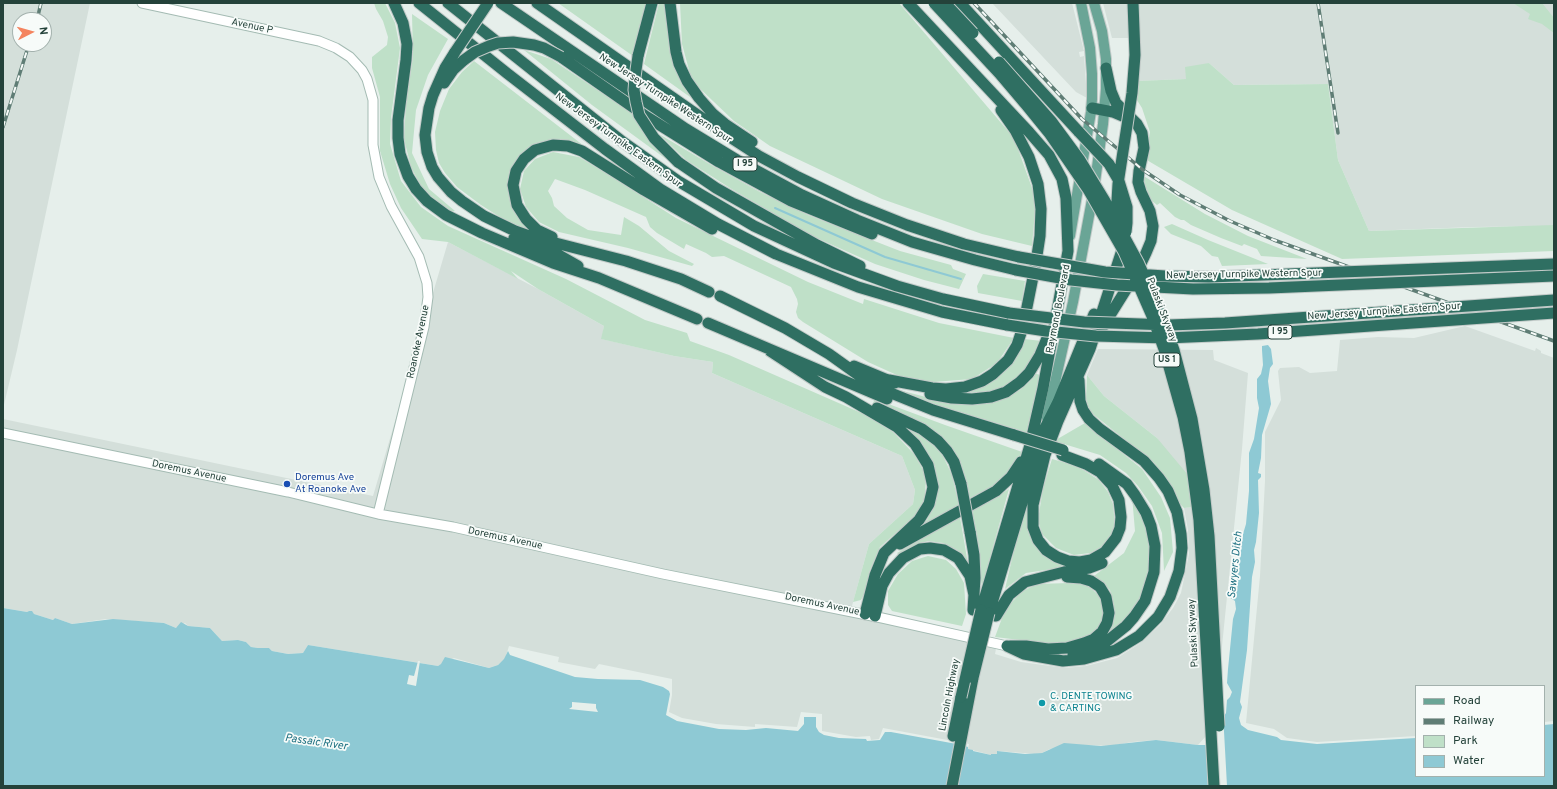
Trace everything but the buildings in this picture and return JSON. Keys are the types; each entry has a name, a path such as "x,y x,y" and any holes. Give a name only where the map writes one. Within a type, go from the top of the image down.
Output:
{"highway":[{"path":"394,3 403,23 407,44 398,120 399,146 404,169 416,189 433,206 461,223 553,263 599,278 697,319"},
{"name":"New Jersey Turnpike Eastern Spur","path":"420,3 508,74 642,176 697,212 757,244 816,271 879,294 942,312 1007,325 1091,335 1167,338 1258,334 1554,312"},
{"name":"New Jersey Turnpike Eastern Spur","path":"448,3 604,129 684,185 721,208 774,236 834,263 897,286 943,299 1009,313 1053,319 1095,323 1175,325 1232,323 1554,300"},
{"path":"481,3 433,78 424,100 418,132 422,159 429,175 444,194 471,216 511,237 556,254 599,278"},
{"path":"488,3 452,50 431,101 426,141 430,163 438,177 451,192 470,207 498,224 532,237 570,246 656,271 709,292"},
{"name":"New Jersey Turnpike Western Spur","path":"501,3 686,129 737,160 830,208 912,242 975,260 1016,270 1071,280 1117,285 1208,290 1554,276"},
{"name":"New Jersey Turnpike Western Spur","path":"537,3 722,132 759,156 852,203 907,225 964,244 1019,258 1105,272 1209,277 1554,264"},
{"path":"652,3 638,56 634,84 639,115 654,138 678,162 698,178 817,245 867,268 897,286"},
{"path":"670,3 677,58 684,76 694,92 708,109 725,124 770,154 798,177"},
{"path":"908,3 1029,132 1053,161 1062,179 1065,191 1068,212 1068,251"},
{"name":"Pulaski Skyway","path":"934,3 999,73 1049,133 1077,173 1107,220 1124,252 1152,316 1174,383 1183,417 1195,486 1202,556 1214,786"},
{"name":"Pulaski Skyway","path":"945,3 1052,122 1080,160 1124,230 1144,274 1166,330 1180,372 1197,442 1204,490 1209,536 1222,786"},
{"path":"960,3 1104,159 1117,176 1126,200 1127,217 1121,255 1090,349 1058,421 1043,462 1034,500 1032,520 1038,540 1043,547 1054,555 1072,562 1091,560 1104,552 1116,538 1120,528 1121,517 1119,500 1112,485 1100,472 1063,453"},
{"path":"1044,430 1058,402 1124,230 1117,193 1134,74 1135,38 1133,3"},
{"path":"889,380 932,388 959,388 982,381 1003,365 1014,351 1021,334 1035,269 1040,236 1042,209 1038,184 1033,167 1020,138 999,108 942,44 932,30"},
{"path":"428,116 445,81 453,70 475,52 498,43 513,42 539,46 561,57 659,125 758,184 802,206 868,233 912,242"},
{"path":"1090,349 1112,310 1137,272 1148,249 1153,226 1151,215 1138,182 1144,148 1143,136 1135,122 1116,103 1111,91 1106,68"},
{"path":"1092,108 1104,110 1135,122"},
{"path":"570,246 529,224 520,210 514,196 514,180 521,163 532,152 549,146 568,146 582,151 644,190 717,232 757,244"},
{"name":"Raymond Boulevard","path":"985,612 1030,445 1043,388 1068,251"},
{"path":"720,296 774,321 829,354 864,379 899,397 942,414 1013,438"},
{"path":"829,354 912,389 952,398 979,399 1001,394 1020,382 1032,368 1047,341 1057,310"},
{"path":"708,323 770,351 918,411 1063,453 1090,459 1122,480 1136,495 1149,519 1155,552 1154,572 1151,584 1138,612 1117,635 1084,652 1049,659"},
{"path":"770,351 819,383 892,424 907,435 922,452 928,465 931,474 932,494 926,511 916,523 884,553 873,579 870,615"},
{"path":"1008,646 1024,654 1049,659 1073,661 1097,657 1122,647 1139,636 1154,622 1166,604 1177,579 1182,556 1181,534 1179,519 1168,491 1144,461 1100,429 1089,418 1083,410 1080,401 1078,392 1079,374"},
{"path":"846,397 866,403 907,421 933,437 943,446 951,457 956,468 970,532 975,563 974,596"},
{"name":"Raymond Boulevard","path":"985,612 1044,430"},
{"path":"878,567 891,552 904,541 991,494 1005,484 1014,473 1030,445"},
{"path":"870,615 888,573 903,558 920,549 930,548 944,550 958,558 970,576 974,596 985,612 1006,599 1017,588 1030,580 1098,565 1115,552 1122,541 1128,523 1128,505 1122,488 1111,472"},
{"path":"1008,646 1026,646 1048,649 1073,647 1094,639 1104,629 1109,613 1108,602 1103,592 1095,583 1076,577 1045,577"},
{"name":"Lincoln Highway","path":"952,786 985,612"},
{"name":"Lincoln Highway","path":"944,786 961,696 985,612"}],"main road":[{"name":"Avenue P","path":"142,3 319,41 340,50 356,63"},
{"name":"Raymond Boulevard","path":"1068,251 1092,108 1092,67 1087,27 1081,3"},
{"name":"Raymond Boulevard","path":"1044,430 1065,342 1097,174 1104,110 1106,68 1102,31 1094,3"},
{"name":"Roanoke Avenue","path":"356,63 367,79 372,93 374,107 373,145 379,177 384,192 419,257 427,284 428,297 424,327 378,514"},
{"name":"Doremus Avenue","path":"3,433 288,492 378,514 453,527 670,575 870,615 1008,646"}],"shaded area":[{"path":"3,3 90,3 17,350 3,409"},
{"path":"992,3 1072,3 1084,51 1079,52 1080,57 1084,56 1087,98 1076,92"},
{"path":"1103,3 1554,3 1554,226 1369,231 1338,160 1328,84 1234,85 1209,63 1186,79 1137,81 1140,38 1112,38"},
{"path":"448,242 538,289 604,326 602,339 674,356 713,362 712,373 902,456 915,490 913,504 869,544 850,613 997,643 995,654 1021,662 1065,668 1086,666 1117,658 1139,644 1160,625 1173,608 1181,593 1189,554 1188,530 1184,508 1193,507 1157,438 1104,396 1087,375 1098,349 1213,350 1214,360 1248,373 1242,449 1221,656 1220,702 1214,727 1198,745 1156,740 1110,746 1090,745 1050,749 1042,753 1035,754 998,751 997,754 991,755 968,749 969,744 883,728 879,739 871,740 870,736 856,737 822,731 822,714 801,712 797,727 755,724 755,727 716,724 682,718 669,712 672,695 672,679 599,664 595,669 558,662 559,657 509,646 505,659 498,665 489,668 454,658 438,666 308,645 303,653 288,654 272,651 269,648 251,647 246,642 238,640 222,641 210,628 188,626 185,623 176,628 164,623 106,619 72,624 55,618 53,620 34,614 31,611 27,612 3,608 3,419 373,496"},
{"path":"1465,326 1535,351 1536,348 1541,351 1541,353 1554,358 1554,721 1545,722 1545,685 1415,685 1415,736 1317,742 1287,738 1274,729 1246,723 1260,576 1265,481 1265,432 1281,400 1278,371 1280,368 1299,367 1310,373 1337,371 1340,340 1378,337 1414,338"}],"green space":[{"path":"374,3 385,3 395,23 400,48 391,118 390,144 401,181 421,207 448,226 566,279 645,320 687,333 690,341 729,355 866,415 893,432 914,454 926,475 925,499 916,517 880,547 870,570 865,593 861,600 853,602 869,544 913,504 915,490 902,456 712,373 713,362 674,356 601,339 604,326 538,289 511,271 518,279 448,242 422,239 401,208 390,184 380,151 380,97 372,68 372,57 387,45 388,37 383,21"},
{"path":"558,3 647,3 633,56"},
{"path":"659,3 667,3 673,55 697,102 644,64"},
{"path":"680,3 899,3 1014,138 1036,199 1032,246 982,234 882,199 770,146 734,121 692,81 682,44"},
{"path":"1513,3 1542,3 1554,18 1554,33 1542,24 1528,19 1530,14"},
{"path":"412,14 448,39 428,75 416,110 412,153 429,189 455,211 448,211 422,188 411,167 404,139 406,103 413,57"},
{"path":"524,50 551,59 635,115 647,137 677,167 592,105"},
{"path":"474,61 588,149 560,140 538,143 522,154 510,173 516,213 528,231 506,221 457,187 439,163 436,150 435,132 440,111 449,89 462,72"},
{"path":"1209,63 1234,85 1328,84 1338,160 1369,231 1554,225 1554,251 1342,259 1232,210 1145,159 1150,132 1142,108 1135,97 1137,81 1186,79 1185,67"},
{"path":"659,134 760,192 808,215 900,251 951,265 953,269 966,274 959,289 924,280 875,264 810,235 686,160"},
{"path":"553,152 579,157 676,218 808,282 863,304 864,299 939,323 1014,338 997,363 972,379 933,382 899,376 868,362 798,318 796,312 798,304 797,299 791,287 724,256 712,257 686,244 684,249 657,233 650,227 646,217 585,190 555,179 548,191 554,206 567,218 588,230 621,235 624,217 639,226 669,251 694,264 692,266 628,248 559,232 539,222 526,207 520,189 524,171 535,159"},
{"path":"1142,175 1205,214 1248,236 1307,259 1261,256 1257,249 1244,244 1242,246 1221,238 1175,217 1160,203 1157,205 1152,201 1148,194"},
{"path":"1172,224 1268,264 1222,266 1218,257 1212,256 1201,246 1171,234 1164,227"},
{"path":"983,274 1025,281 1022,301 978,293 977,286"},
{"path":"1024,339 1042,341 1035,357 1010,385 994,391 968,393 969,389"},
{"path":"1034,373 1040,375 1029,433 940,406 899,390 945,402 987,403 1000,400 1020,390 1030,381"},
{"path":"1087,375 1104,396 1157,438 1188,475 1193,507 1184,508 1180,504 1169,482 1154,463 1088,410 1086,399"},
{"path":"875,399 1025,453 999,483 968,499 938,436 873,403"},
{"path":"1085,423 1142,469 1161,497 1170,518 1173,552 1164,571 1162,533 1152,506 1138,486 1126,473 1100,455 1054,441"},
{"path":"906,429 928,438 943,456 952,475 959,506 916,531 912,530 927,520 936,500 936,476 928,454"},
{"path":"1052,459 1077,466 1099,480 1108,492 1113,504 1115,525 1111,536 1103,546 1090,553 1074,555 1056,548 1042,534 1038,520 1043,488"},
{"path":"1009,489 982,587 971,512"},
{"path":"1132,496 1144,518 1151,540 1151,569 1141,602 1121,627 1107,636 1112,625 1114,606 1110,590 1094,576 1124,553 1135,531"},
{"path":"1029,501 1045,553 1065,567 1026,573 1005,589 1015,546"},
{"path":"960,517 968,564 957,550 943,543 928,541 913,546 899,555 897,553"},
{"path":"928,556 946,560 956,569 964,583 966,614 962,626 892,611 888,605 888,591 898,574 912,561"},
{"path":"1084,583 1100,596 1104,609 1101,623 1093,634 1082,641 1053,644 995,637 1005,610 1021,592 1037,584"}],"water":[{"name":"Passaic River","path":"1268,345 1271,349 1273,364 1270,368 1268,381 1271,404 1262,435 1261,458 1258,473 1261,474 1261,477 1258,480 1259,513 1254,550 1255,562 1252,577 1247,650 1240,702 1242,707 1239,718 1241,725 1248,730 1277,737 1281,740 1317,744 1415,738 1415,777 1545,777 1545,725 1554,724 1554,786 3,786 3,608 27,612 32,611 34,614 53,620 55,618 72,624 113,619 164,623 176,628 181,622 188,626 210,628 222,641 238,640 246,642 251,647 269,648 272,651 288,654 303,653 308,645 438,666 445,657 489,668 498,665 504,659 508,651 510,655 575,677 640,680 663,687 669,691 670,694 666,715 677,721 719,729 746,730 766,728 798,731 804,724 804,717 816,717 816,727 819,732 824,735 839,738 866,739 867,741 880,740 885,732 891,732 962,745 973,751 991,755 997,754 997,751 1025,754 1042,753 1064,743 1101,746 1156,740 1198,745 1207,745 1217,742 1221,733 1222,719 1226,713 1227,700 1232,692 1227,683 1233,619 1236,609 1235,601 1229,597 1230,593 1235,592 1243,534 1246,524 1249,491 1249,453 1254,439 1259,408 1257,398 1257,379 1261,374 1263,365 1262,346"}],"pier":[{"path":"418,661 420,661 416,686 407,684 409,675 414,676"},
{"path":"572,702 596,704 598,712 569,709 572,707"},
{"path":"1223,713 1227,786 1208,786 1206,743 1216,741 1219,732 1220,718"}],"waterway":[{"path":"775,208 885,257 961,279"}],"railway":[{"path":"39,12 41,3"},
{"path":"974,3 1082,119 1143,170 1180,195 1230,221 1274,240 1554,341"},
{"path":"1318,3 1338,133"},
{"path":"3,127 26,52"}],"place":[{"name":"Doremus Ave At Roanoke Ave","path":"287,484"},
{"name":"C. DENTE TOWING & CARTING","path":"1042,703"}],"water label":[{"name":"Sawyers Ditch","path":"1236,565"}]}
